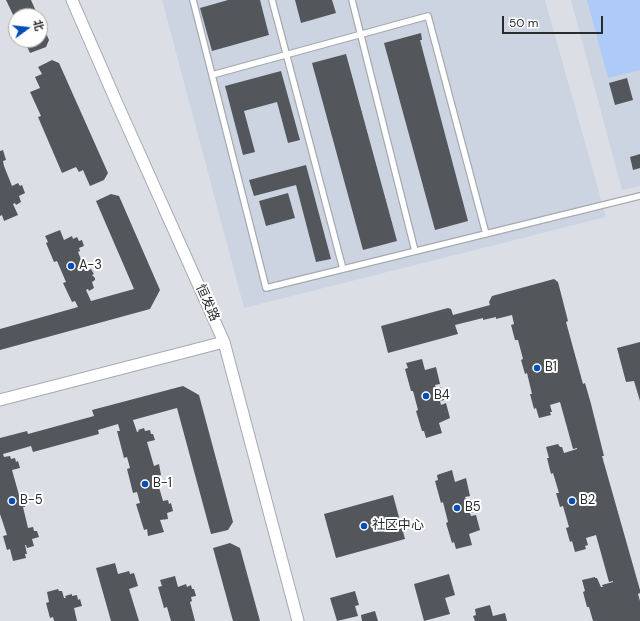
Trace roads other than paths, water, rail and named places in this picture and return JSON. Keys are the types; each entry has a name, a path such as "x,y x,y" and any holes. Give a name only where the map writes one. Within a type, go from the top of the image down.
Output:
{"street":[{"name":"恒发路","path":"72,0 224,342 298,621"},
{"path":"0,400 224,342"}],"lane":[{"path":"193,0 266,288 640,196"},
{"path":"272,0 343,269"},
{"path":"352,0 415,252"},
{"path":"212,75 428,16 486,234"}],"place":[{"name":"A-3","path":"71,266"},
{"name":"B1","path":"537,368"},
{"name":"B4","path":"426,396"},
{"name":"B-1","path":"145,484"},
{"name":"B-5","path":"12,501"},
{"name":"B2","path":"572,501"},
{"name":"B5","path":"457,508"},
{"name":"社区中心","path":"364,526"}]}
